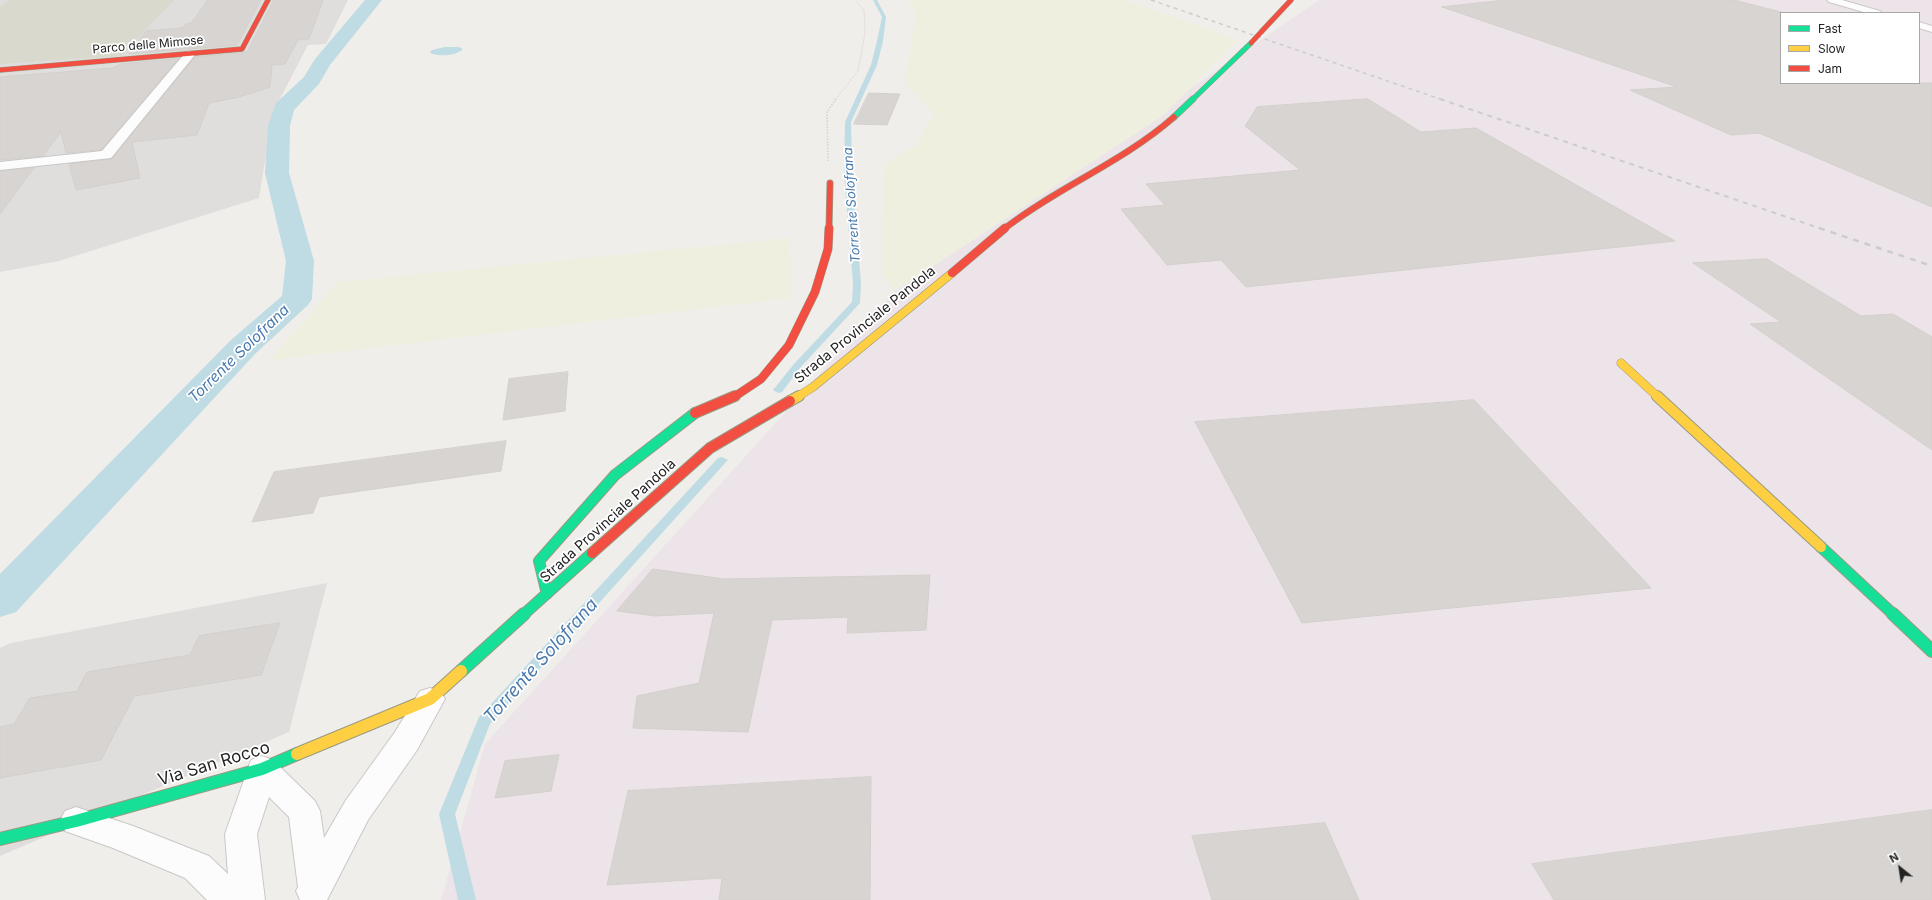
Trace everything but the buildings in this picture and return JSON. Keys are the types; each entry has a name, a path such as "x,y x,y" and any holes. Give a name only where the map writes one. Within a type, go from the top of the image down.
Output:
{"street":[{"name":"Parco delle Mimose","path":"0,70 242,49 268,0"},
{"name":"Strada Provinciale Pandola","path":"430,699 710,448 813,387 909,310 993,237 1036,205 1130,152 1171,120 1251,43 1292,0"},
{"path":"1832,0 1874,12"},
{"path":"1920,25 1932,29"},
{"path":"0,166 106,156 190,54"},
{"path":"547,594 539,561 615,475 696,413 733,397 761,379 789,345 815,292 828,249 830,183"},
{"path":"1621,363 1710,443 1932,651"},
{"path":"312,894 357,810 406,741 430,699"},
{"name":"Via San Rocco","path":"0,839 76,821 262,769 430,699"},
{"path":"248,900 240,834 262,769 304,811 312,894"},
{"path":"76,821 121,836 197,867 231,900"}],"path":[{"path":"830,183 828,171 827,112 842,89 858,71 866,33 864,10 855,0"}],"shaded area":[{"path":"0,0 348,0 326,44 308,45 273,112 259,198 59,261 0,272"},
{"path":"10,0 174,0 121,56 0,64 0,7"},
{"path":"1319,0 1932,0 1932,900 441,900 485,744 895,291"},
{"path":"327,583 289,732 0,856 0,648 11,643"}],"green space":[{"path":"908,0 1125,0 1238,40 1164,115 895,291 881,272 884,164 916,145 934,114 905,83 916,13"},
{"path":"790,238 791,298 270,360 338,282"}],"water":[{"path":"445,47 459,47 463,49 456,53 447,55 430,53 432,50"}],"waterway":[{"name":"Torrente Solofrana","path":"0,601 243,347 297,299 300,261 277,173 279,126 284,108 312,80 322,63 374,0"},
{"name":"Torrente Solofrana","path":"778,390 797,366 856,303 857,283 848,174 848,122 874,65 880,41 884,17 875,0"},
{"name":"Torrente Solofrana","path":"467,900 447,814 484,721 722,460"}],"railway":[{"path":"1151,0 1443,100"},
{"path":"1440,99 1822,229"},
{"path":"1819,228 1932,266"}],"traffic: fast":[{"path":"1174,117 1251,43"},
{"path":"547,594 539,561 615,475 695,413"},
{"path":"1821,547 1932,651"},
{"path":"461,671 592,553"},
{"path":"0,839 76,821 262,769 297,754"}],"traffic: slow":[{"path":"790,401 813,387 909,310 952,273"},
{"path":"1621,363 1710,443 1821,547"},
{"path":"297,754 430,699 461,671"}],"traffic: jam":[{"path":"0,70 242,49 268,0"},
{"path":"1262,31 1291,0"},
{"path":"1251,43 1262,31"},
{"path":"952,273 1024,213 1125,154 1158,131 1174,117"},
{"path":"695,413 733,397 761,379 789,345 815,292 828,249 830,183"},
{"path":"592,553 710,448 790,401"}]}
